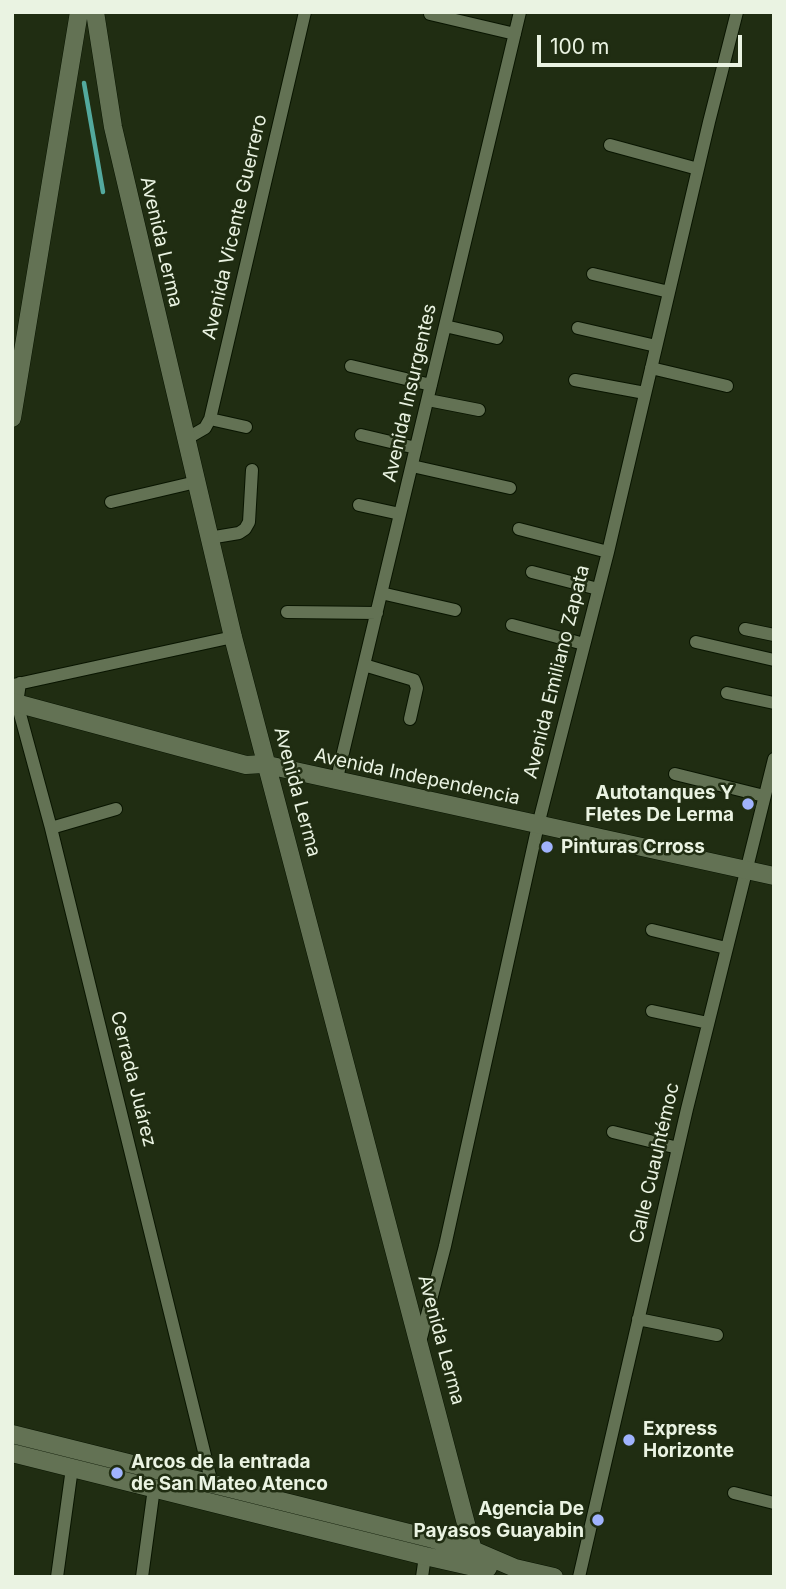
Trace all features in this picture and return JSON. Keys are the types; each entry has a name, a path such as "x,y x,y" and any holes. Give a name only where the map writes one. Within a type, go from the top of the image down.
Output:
{"main road":[{"path":"12,418 79,12"},
{"name":"Avenida Lerma","path":"95,12 113,127 209,538 225,638 419,1342 479,1573"},
{"name":"Avenida Independencia","path":"15,703 259,765 774,876"},
{"path":"12,1434 473,1550 515,1568 554,1577"},
{"path":"12,1453 425,1556 479,1573 515,1568"}],"street":[{"name":"Avenida Vicente Guerrero","path":"210,419 306,12"},
{"name":"Avenida Insurgentes","path":"336,782 520,12"},
{"name":"Avenida Emiliano Zapata","path":"419,1342 445,1246 538,825 608,552 737,12"},
{"path":"430,14 515,34"},
{"path":"610,145 698,169"},
{"path":"593,274 669,292"},
{"path":"445,326 497,338"},
{"path":"578,328 656,346"},
{"path":"351,366 431,385"},
{"path":"651,368 727,386"},
{"path":"575,380 645,393"},
{"path":"428,400 479,410"},
{"path":"186,439 205,428 210,419 246,427"},
{"path":"361,435 416,448"},
{"path":"412,466 510,488"},
{"path":"209,538 239,533 249,522 252,470"},
{"path":"111,502 196,482"},
{"path":"359,505 400,514"},
{"path":"519,529 608,552"},
{"path":"532,572 598,589"},
{"path":"381,593 455,610"},
{"path":"287,612 377,613"},
{"path":"512,625 584,644"},
{"path":"745,629 774,635"},
{"path":"16,684 225,638"},
{"path":"696,642 774,660"},
{"path":"364,664 412,678 416,682 410,719"},
{"name":"Cerrada Juárez","path":"16,684 15,703 51,828 212,1484"},
{"path":"727,693 774,703"},
{"name":"Calle Cuauhtémoc","path":"579,1577 678,1148 774,759"},
{"path":"675,774 764,796"},
{"path":"51,828 116,809"},
{"path":"653,930 726,948"},
{"path":"652,1011 708,1023"},
{"path":"613,1132 678,1148"},
{"path":"638,1319 716,1335"},
{"path":"57,1577 72,1468"},
{"path":"142,1577 153,1488"},
{"path":"734,1493 774,1503"},
{"path":"422,1577 425,1556"}],"waterway":[{"path":"84,83 103,192"}],"place":[{"name":"Autotanques Y Fletes De Lerma","path":"748,804"},
{"name":"Pinturas Crross","path":"547,847"},
{"name":"Express Horizonte","path":"629,1440"},
{"name":"Arcos de la entrada de San Mateo Atenco","path":"117,1473"},
{"name":"Agencia De Payasos Guayabin","path":"598,1520"}]}
